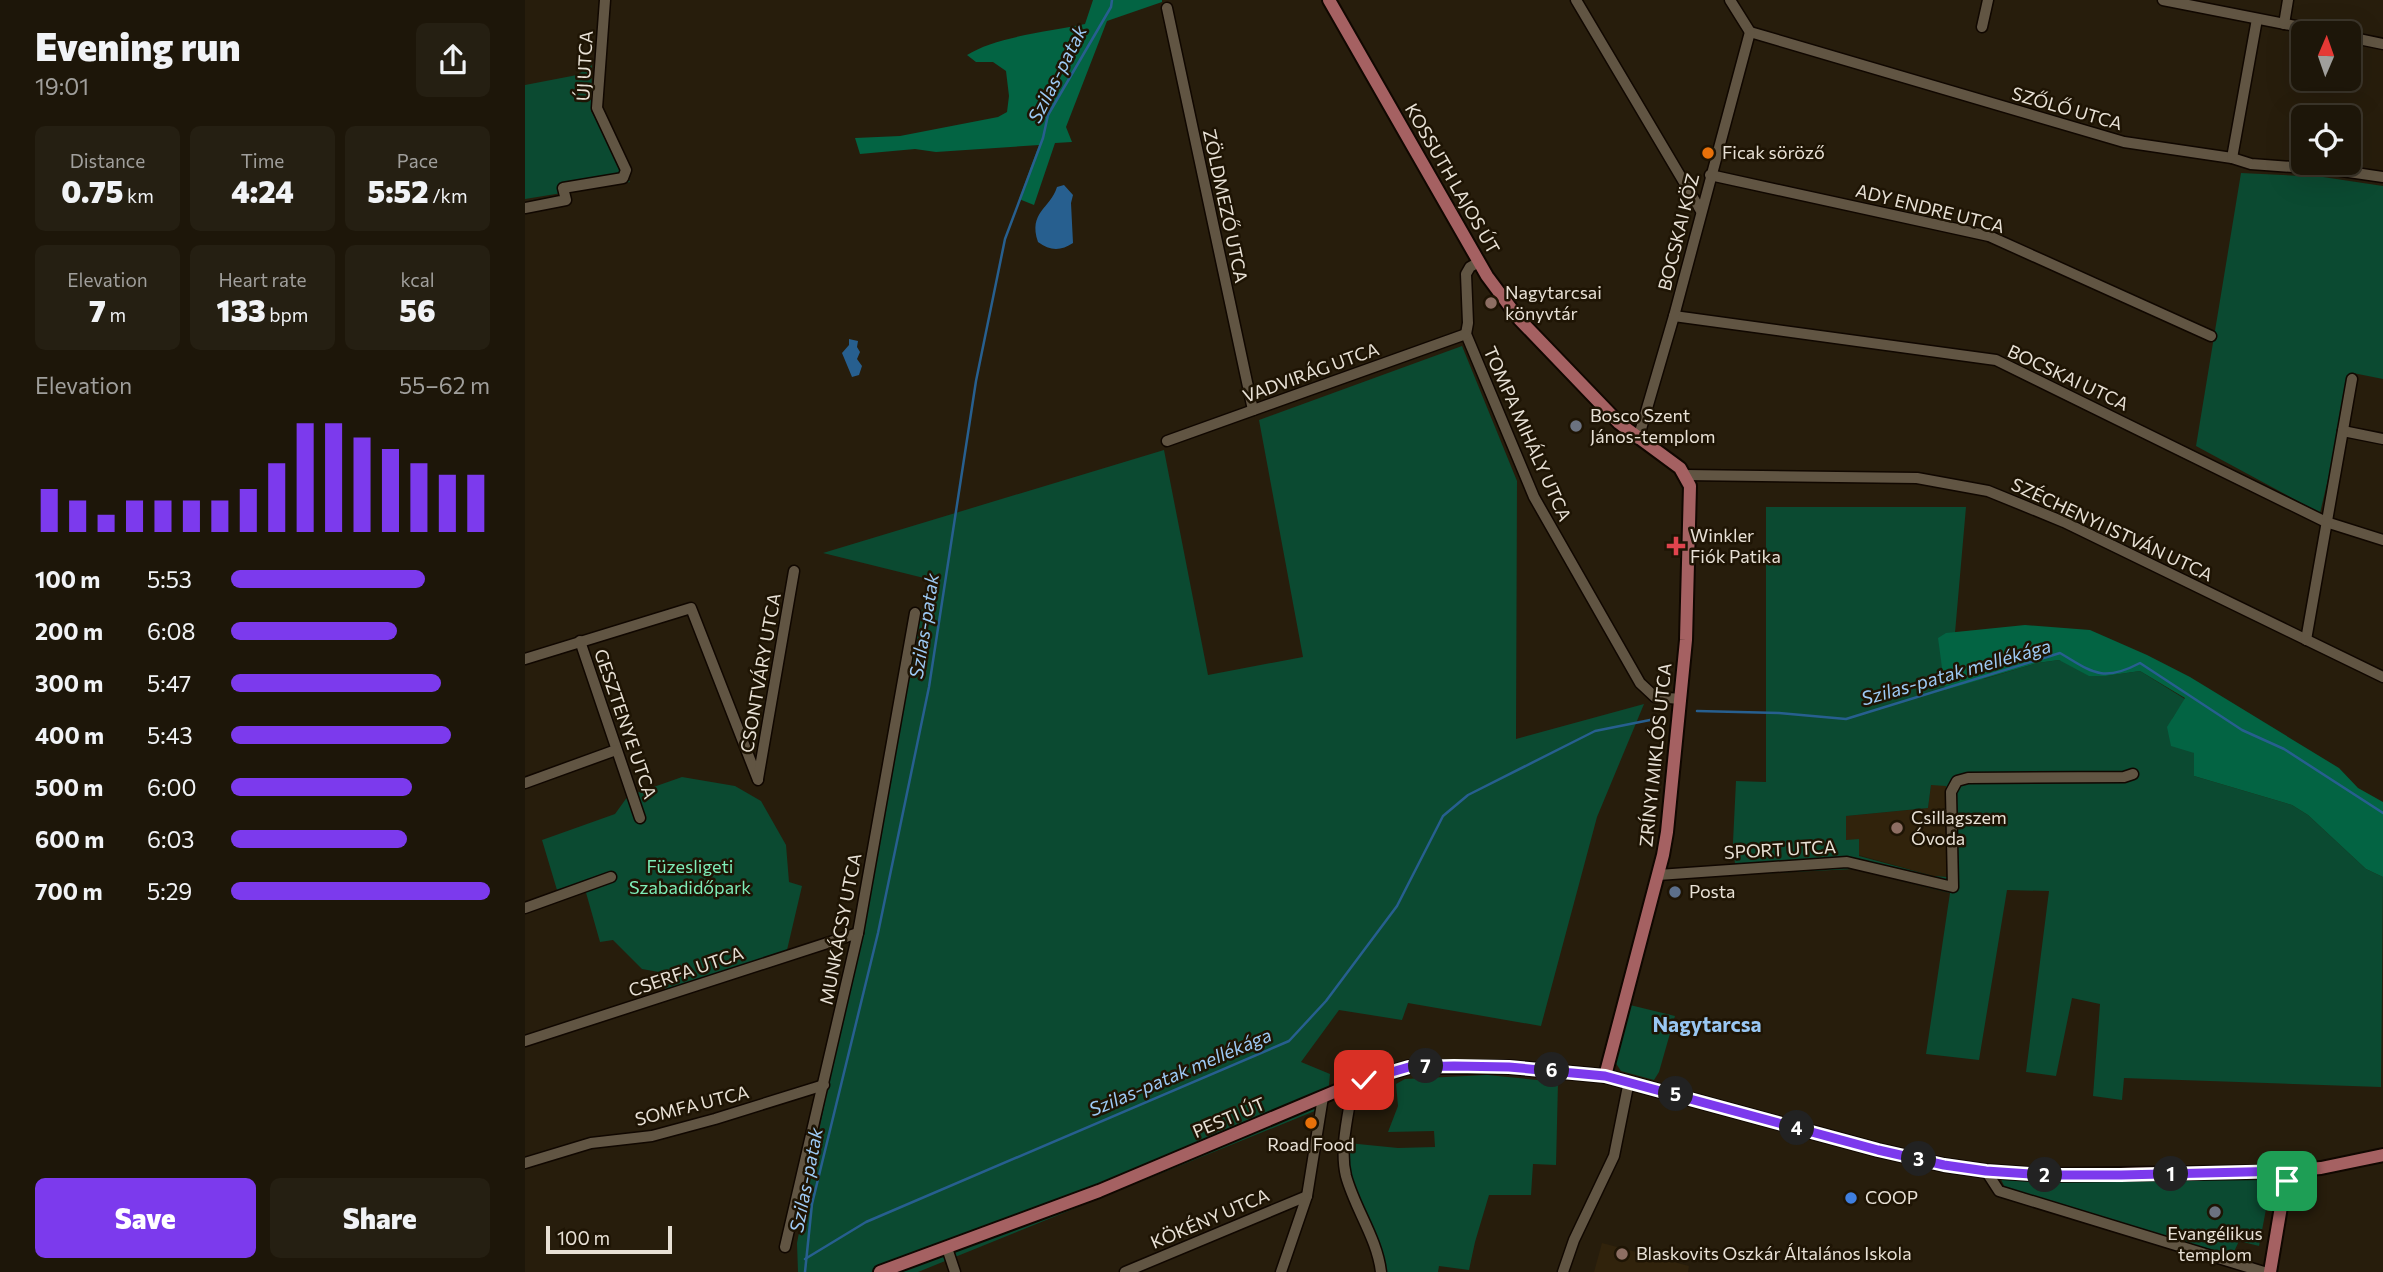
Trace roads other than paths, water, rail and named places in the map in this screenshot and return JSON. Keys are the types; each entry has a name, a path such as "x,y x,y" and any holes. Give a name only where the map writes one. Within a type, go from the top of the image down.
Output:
{"main road":[{"name":"KOSSUTH LAJOS ÚT","path":"1329,0 1479,262 1518,319 1588,392 1638,439 1674,462 1685,475"},
{"name":"ZRÍNYI MIKLÓS UTCA","path":"1605,1076 1667,832 1686,639 1690,486 1685,475"},
{"name":"PESTI ÚT","path":"880,1272 1110,1187 1353,1084 1409,1067 1509,1067 1605,1076 1878,1150 1944,1165 1986,1171 2045,1175 2287,1171 2340,1166 2383,1155"},
{"path":"2270,1272 2287,1171"}],"street":[{"name":"ÚJ UTCA","path":"525,208 566,200 563,188 623,178 626,170 597,108 605,0"},
{"path":"1576,0 1701,211"},
{"path":"1730,0 1749,32"},
{"path":"1982,27 1988,0"},
{"path":"2284,24 2288,0"},
{"path":"2170,1 2291,25"},
{"name":"ZÖLDMEZŐ UTCA","path":"1167,8 1253,410"},
{"path":"2232,158 2257,19"},
{"name":"BOCSKAI KÖZ","path":"1638,439 1674,316 1749,32"},
{"name":"SZŐLŐ UTCA","path":"1749,32 2124,142 2232,158 2251,164 2335,170 2383,177"},
{"path":"2361,39 2383,44"},
{"name":"ADY ENDRE UTCA","path":"1710,175 1989,236 2211,336"},
{"name":"TOMPA MIHÁLY UTCA","path":"1479,262 1469,267 1466,274 1466,334 1534,497 1640,683 1655,697 1681,702"},
{"name":"BOCSKAI UTCA","path":"1674,316 1996,360 2326,522 2383,540"},
{"name":"VADVIRÁG UTCA","path":"1167,441 1466,334"},
{"path":"2306,640 2352,379"},
{"path":"2343,431 2383,439"},
{"name":"SZÉCHENYI ISTVÁN UTCA","path":"1685,475 1917,478 1988,491 2064,522 2383,677"},
{"name":"CSONTVÁRY UTCA","path":"580,641 691,608 758,779 794,571"},
{"name":"MUNKÁCSY UTCA","path":"785,1247 858,933 915,613"},
{"path":"525,659 580,641"},
{"name":"GESZTENYE UTCA","path":"580,641 640,818"},
{"path":"525,783 616,750"},
{"name":"SPORT UTCA","path":"1658,875 1847,862 1953,887 1951,792 1957,782 1968,778 2124,777 2133,774"},
{"path":"525,908 611,877"},
{"name":"CSERFA UTCA","path":"525,1041 858,933"},
{"path":"1563,1272 1574,1240 1614,1156 1629,1081"},
{"path":"1353,1084 1344,1146 1345,1174 1373,1240 1381,1272"},
{"name":"SOMFA UTCA","path":"525,1163 591,1143 652,1136 824,1085"},
{"path":"1281,1272 1307,1196 1323,1097"},
{"path":"1986,1171 1999,1191 2264,1272"},
{"name":"KÖKÉNY UTCA","path":"1125,1272 1307,1196"},
{"path":"947,1248 955,1272"}],"water":[{"path":"1064,185 1073,195 1073,243 1060,249 1051,248 1038,242 1036,224 1057,187"},
{"path":"849,339 858,341 860,352 857,359 862,366 859,375 852,377 842,353 849,345"}],"waterway":[{"name":"Szilas-patak","path":"805,1272 812,1204 878,933 929,687 976,381 1005,239 1043,138 1048,115 1111,7 1112,0"},
{"name":"Szilas-patak mellékága","path":"1697,711 1779,713 1846,719 2060,653 2098,673 2116,673 2140,663 2242,730 2284,749 2383,813"},
{"name":"Szilas-patak mellékága","path":"805,1259 866,1222 1289,1041 1326,1001 1397,906 1443,816 1468,795 1595,731 1660,718"}],"place":[{"name":"Ficak söröző","path":"1708,153"},
{"name":"Nagytarcsai könyvtár","path":"1491,303"},
{"name":"Bosco Szent János-templom","path":"1576,426"},
{"name":"Winkler Fiók Patika","path":"1676,546"},
{"name":"Csillagszem Óvoda","path":"1897,828"},
{"name":"Posta","path":"1675,892"},
{"name":"Road Food","path":"1311,1123"},
{"name":"COOP","path":"1851,1198"},
{"name":"Evangélikus templom","path":"2215,1212"},
{"name":"Blaskovits Oszkár Általános Iskola","path":"1622,1254"}],"district":[{"name":"Nagytarcsa","path":"1707,1025"}],"park label":[{"name":"Füzesligeti Szabadidőpark","path":"690,877"}]}
